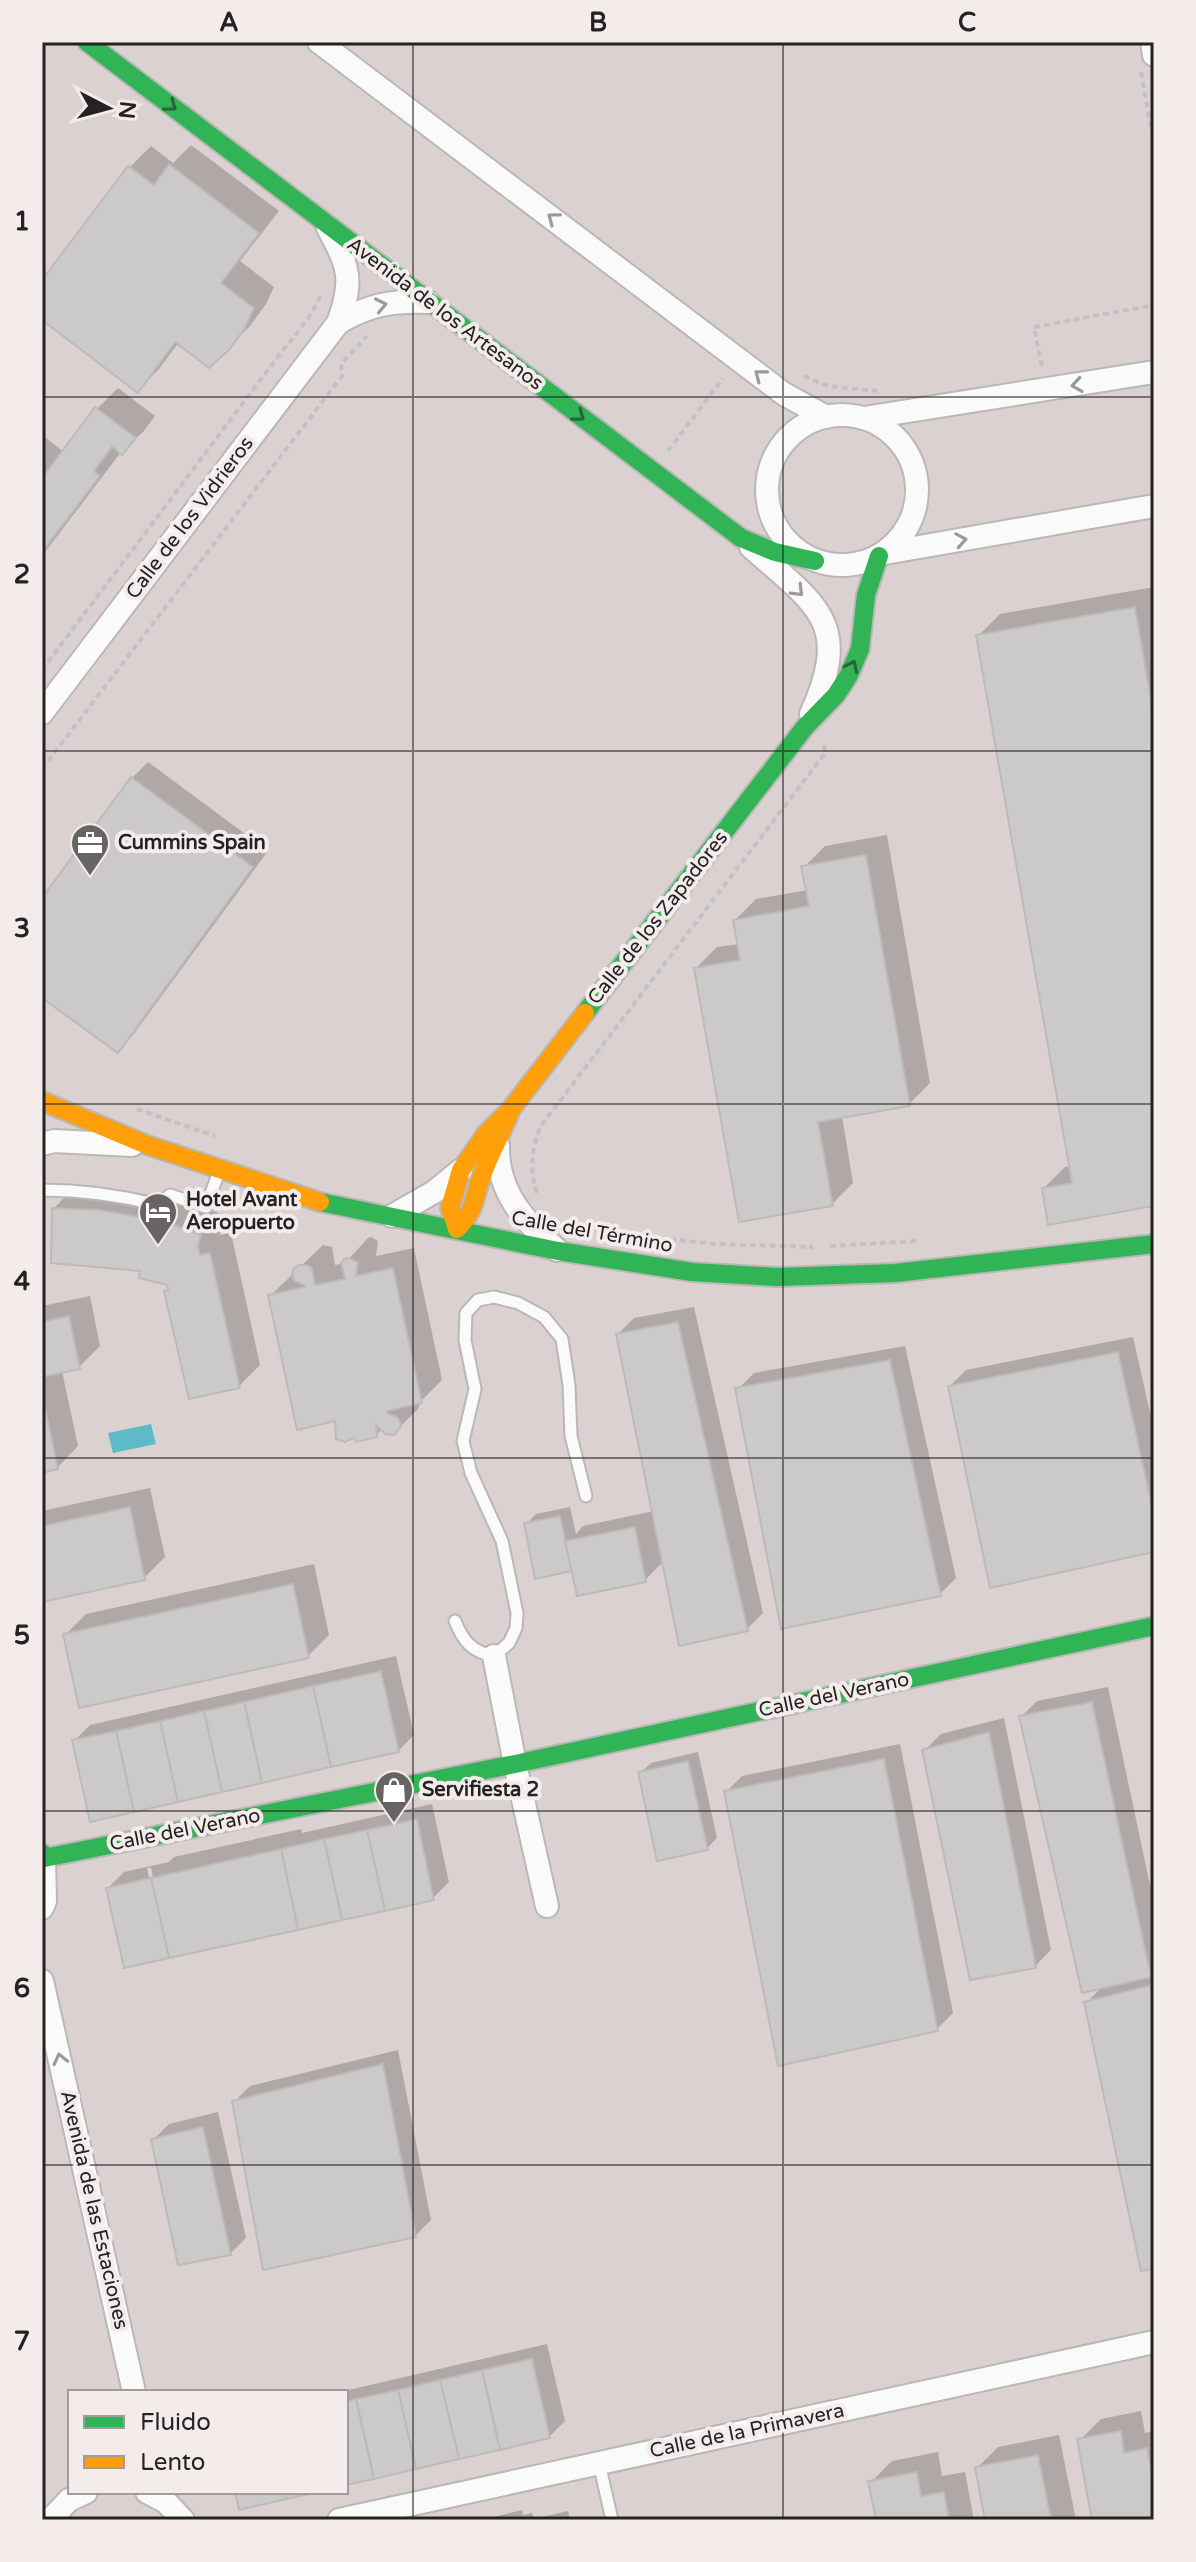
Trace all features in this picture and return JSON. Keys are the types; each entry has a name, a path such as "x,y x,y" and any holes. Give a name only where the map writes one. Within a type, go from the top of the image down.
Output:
{"street":[{"name":"Avenida de los Artesanos","path":"87,42 741,538 775,552 815,561"},
{"path":"319,42 784,394 826,417"},
{"path":"1148,63 1152,42"},
{"name":"Calle de los Vidrieros","path":"42,713 338,323 346,302 349,281 344,258 326,224"},
{"name":"Calle de los Vidrieros","path":"338,323 378,304 428,302"},
{"path":"864,418 1154,372"},
{"path":"882,555 902,537 913,515 917,491 914,467 903,445 885,428 864,418 845,415 826,417 803,426 785,441 772,462 767,485 770,509 779,531 795,549 815,561 837,566 859,564 882,555 1154,506"},
{"name":"Calle de los Zapadores","path":"741,538 798,589 821,615 830,640 829,663 813,732"},
{"name":"Calle de los Zapadores","path":"392,1216 425,1198 461,1170 486,1134 511,1109 813,732 849,675 860,649 866,595 882,555"},
{"name":"Calle del Término","path":"42,1101 147,1145 327,1204 558,1251 692,1272 777,1277 895,1273 1154,1244"},
{"name":"Calle de los Zapadores","path":"461,1170 450,1208 457,1229 472,1213 482,1174 511,1109"},
{"path":"42,1144 54,1141 147,1145"},
{"path":"498,1143 498,1166 519,1212 558,1251"},
{"name":"Calle del Verano","path":"43,1856 515,1764 1154,1626"},
{"path":"494,1656 547,1906"},
{"path":"42,1908 45,1901 43,1856"},
{"name":"Avenida de las Estaciones","path":"42,1981 134,2390"},
{"name":"Calle de la Primavera","path":"339,2520 1154,2342"},
{"path":"50,2520 69,2500 82,2494"},
{"path":"159,2495 183,2520"},
{"path":"42,2509 43,2520"}],"lane":[{"path":"42,1190 84,1190 158,1205 170,1195 206,1207 220,1168"},
{"path":"455,1621 462,1638 478,1653 494,1656 509,1643 516,1628 517,1613 502,1541 471,1473 463,1441 475,1389 465,1340 466,1313 478,1300 494,1297 518,1303 544,1317 562,1339 569,1385 571,1436 586,1496"},
{"path":"599,2463 612,2520"}],"path":[{"path":"1148,63 1154,144"},
{"path":"42,670 300,331 323,291"},
{"path":"1056,364 1042,367 1034,327 1154,305"},
{"path":"42,769 342,376 341,364 373,331"},
{"path":"652,472 739,358"},
{"path":"801,375 828,386 889,391"},
{"path":"540,1198 535,1190 532,1168 540,1127 826,752 813,732"},
{"path":"125,1105 225,1140"},
{"path":"658,1238 715,1244 814,1247"},
{"path":"828,1246 918,1241"}],"shaded area":[{"path":"42,42 1154,42 1154,2520 42,2520"}],"water":[{"path":"151,1424 156,1444 113,1453 108,1433"}],"building":[{"path":"169,164 259,233 221,283 254,308 245,328 229,350 209,368 175,342 138,393 42,320 42,280 128,166 154,185"},
{"path":"95,407 136,438 122,455 112,447 94,471 100,476 42,552 42,472 45,474"},
{"path":"1135,607 1154,718 1154,1206 1048,1225 1042,1188 1072,1183 976,635"},
{"path":"131,777 253,867 118,1053 42,998 42,898"},
{"path":"866,855 910,1106 818,1122 833,1206 739,1222 694,968 740,960 733,920 809,906 801,866"},
{"path":"52,1208 99,1210 140,1217 201,1235 198,1245 200,1255 210,1253 240,1388 189,1399 164,1291 168,1290 167,1285 139,1278 140,1271 51,1263"},
{"path":"349,1258 358,1262 356,1276 393,1268 422,1403 387,1411 401,1423 394,1435 385,1434 376,1425 377,1437 356,1442 353,1438 345,1442 336,1439 335,1421 297,1430 268,1295 305,1287 294,1281 292,1274 294,1268 300,1265 312,1268 315,1285 345,1279 341,1263"},
{"path":"69,1316 80,1369 42,1377 42,1322"},
{"path":"678,1322 748,1631 679,1646 616,1334"},
{"path":"1118,1352 1154,1515 1154,1552 990,1588 948,1386"},
{"path":"890,1360 941,1596 781,1629 735,1388"},
{"path":"42,1393 58,1469 42,1473"},
{"path":"130,1507 145,1580 42,1602 42,1526"},
{"path":"560,1516 572,1571 535,1579 524,1523"},
{"path":"635,1527 646,1582 577,1596 565,1541"},
{"path":"293,1584 309,1658 79,1708 63,1634"},
{"path":"381,1671 399,1752 331,1767 313,1686"},
{"path":"313,1686 331,1767 262,1783 244,1702"},
{"path":"244,1702 262,1783 222,1792 204,1711"},
{"path":"1092,1702 1151,1977 1082,1993 1019,1716"},
{"path":"204,1711 222,1792 178,1802 160,1721"},
{"path":"160,1721 178,1802 134,1812 116,1731"},
{"path":"116,1731 134,1812 90,1822 72,1740"},
{"path":"989,1732 1036,1968 970,1980 922,1750"},
{"path":"884,1759 938,2031 778,2066 724,1791"},
{"path":"688,1761 708,1850 657,1861 638,1772"},
{"path":"417,1819 434,1900 385,1911 367,1830"},
{"path":"367,1830 385,1911 342,1920 324,1839"},
{"path":"324,1839 342,1920 298,1930 281,1849"},
{"path":"281,1849 298,1930 169,1958 151,1878"},
{"path":"151,1878 169,1958 124,1968 106,1888"},
{"path":"1151,1985 1154,1999 1154,2269 1141,2271 1084,2002"},
{"path":"383,2064 416,2237 263,2270 232,2101"},
{"path":"203,2127 231,2255 178,2265 151,2139"},
{"path":"532,2359 550,2438 500,2450 482,2370"},
{"path":"482,2370 500,2450 459,2459 440,2380"},
{"path":"440,2380 459,2459 416,2469 398,2390"},
{"path":"398,2390 416,2469 374,2479 356,2399"},
{"path":"356,2399 374,2479 348,2485 348,2401"},
{"path":"1121,2431 1124,2453 1147,2448 1154,2484 1154,2520 1092,2520 1077,2439"},
{"path":"1038,2455 1051,2520 985,2520 975,2467"},
{"path":"917,2472 921,2496 944,2492 949,2520 876,2520 868,2481"},
{"path":"235,2494 285,2494 286,2499 239,2510"},
{"path":"285,2494 308,2494 286,2499"}],"traffic: fast":[{"path":"87,42 741,538 775,552 815,561"},
{"path":"585,1013 805,727 836,695 849,675 860,649 866,595 879,556"},
{"path":"320,1202 558,1251 692,1272 777,1277 895,1273 1154,1244"},
{"path":"42,1853 44,1858 515,1764 1154,1626"}],"traffic: slow":[{"path":"511,1109 486,1165 472,1208 457,1229 450,1208 461,1170 486,1134 511,1109 585,1013"},
{"path":"42,1101 147,1145 320,1202"}],"place":[{"name":"Cummins Spain","path":"90,877"},
{"name":"Hotel Avant Aeropuerto","path":"158,1246"},
{"name":"Servifiesta 2","path":"394,1824"}]}
